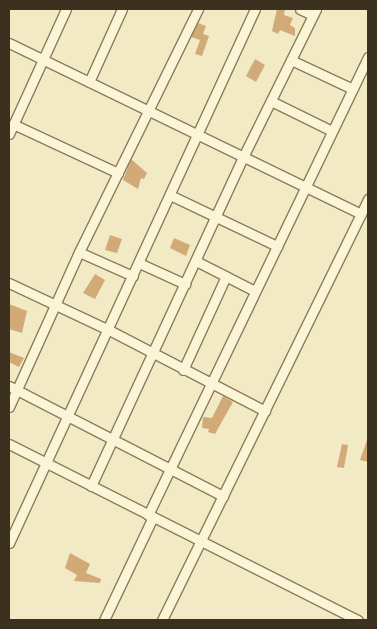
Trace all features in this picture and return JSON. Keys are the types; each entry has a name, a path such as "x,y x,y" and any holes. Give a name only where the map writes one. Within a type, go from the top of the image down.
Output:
{"street":[{"path":"9,134 66,9"},
{"path":"89,82 122,9"},
{"path":"9,407 12,388 198,9"},
{"path":"9,543 48,464 255,9"},
{"path":"91,486 243,157 315,12 300,9"},
{"path":"9,43 362,214"},
{"path":"104,620 170,469 368,57"},
{"path":"291,60 353,89"},
{"path":"271,101 332,130"},
{"path":"13,124 118,173"},
{"path":"170,195 277,246"},
{"path":"162,620 368,199"},
{"path":"79,252 133,276"},
{"path":"196,261 255,291"},
{"path":"139,263 185,284"},
{"path":"183,370 226,276"},
{"path":"9,283 109,330 211,385 265,411"},
{"path":"12,388 70,416 223,496"},
{"path":"9,444 358,620"}],"building":[{"path":"277,9 285,9 284,15 293,18 290,25 295,28 295,36 280,30 278,34 272,31"},
{"path":"198,23 206,26 203,34 209,36 202,56 195,54 200,40 191,37"},
{"path":"255,59 265,65 256,82 246,76"},
{"path":"131,159 147,173 144,179 141,178 138,189 123,180"},
{"path":"110,235 122,239 117,253 105,250"},
{"path":"174,238 190,245 186,256 170,248"},
{"path":"95,274 105,280 95,299 83,293"},
{"path":"9,304 27,311 22,333 9,329"},
{"path":"9,352 24,358 19,367 9,362"},
{"path":"223,396 233,402 215,434 208,432 209,429 202,428 203,417 212,418"},
{"path":"368,437 368,462 360,460"},
{"path":"342,444 348,445 344,468 337,467"},
{"path":"70,553 90,564 86,573 101,579 100,583 74,581 77,575 65,568"}]}
